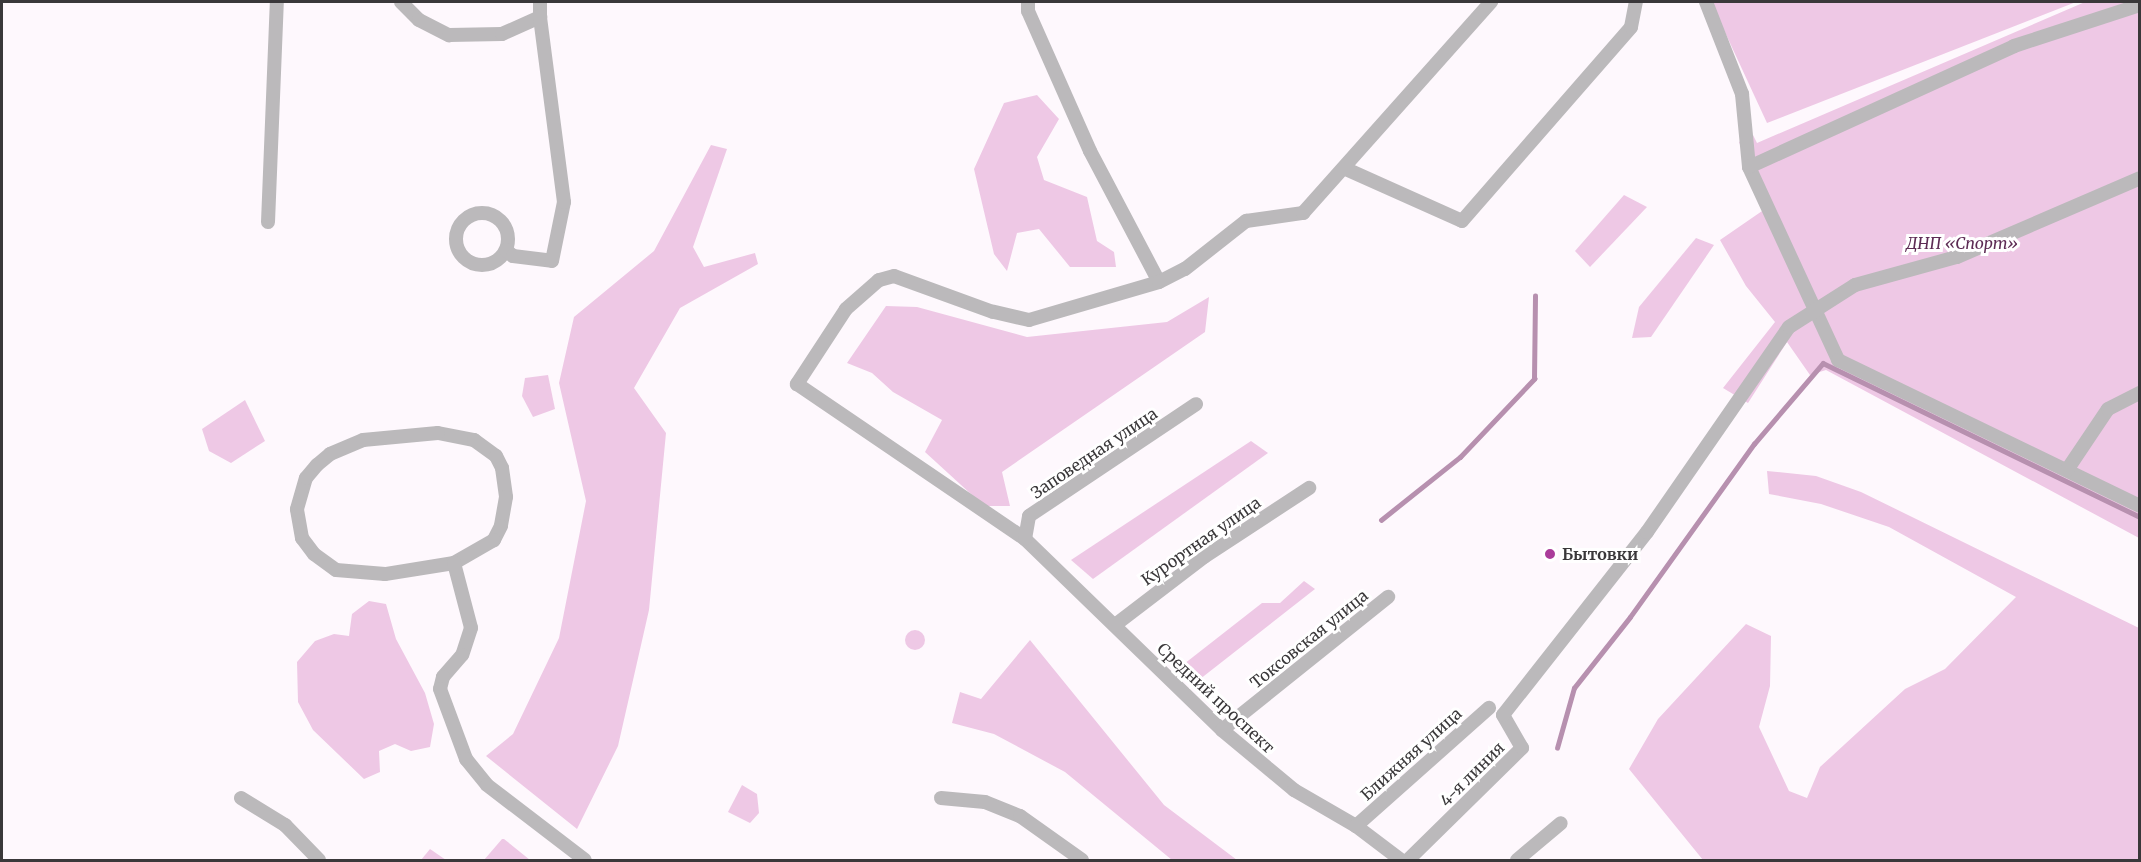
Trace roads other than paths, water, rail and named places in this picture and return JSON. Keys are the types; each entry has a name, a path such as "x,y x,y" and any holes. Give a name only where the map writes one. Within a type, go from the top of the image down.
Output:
{"street":[{"path":"268,222 277,2"},
{"path":"401,2 419,20 449,35 502,34 540,16"},
{"path":"506,250 513,256 552,261 564,202 540,2"},
{"path":"1028,2 1028,10 1090,151 1159,282 1185,269 1246,221 1303,213 1346,169 1491,2"},
{"path":"1346,169 1462,221 1631,27 1636,2"},
{"path":"1706,2 1742,94 1749,167 1839,360 2139,506"},
{"path":"1749,167 2014,46 2139,5"},
{"path":"1817,309 1855,285 1957,257 2139,178"},
{"name":"Средний проспект","path":"1159,282 1029,320 993,312 894,276 879,280 846,309 797,384 1025,539 1222,730 1294,790 1356,826 1401,861"},
{"name":"4-я линия","path":"1408,861 1522,748 1503,715 1512,706 1536,668 1647,532 1789,327 1817,309"},
{"path":"2067,470 2108,408 2139,393"},
{"name":"Заповедная улица","path":"1025,539 1029,516 1196,404"},
{"path":"438,433 474,440 487,447 500,462 506,483 501,526 482,550 454,563 369,574 336,570 324,563 302,538 298,524 300,493 306,478 330,454 384,436 438,433"},
{"name":"Курортная улица","path":"1115,625 1204,557 1309,488"},
{"path":"454,563 471,628 462,655 443,677 440,689 466,759 487,785 585,861"},
{"name":"Токсовская улица","path":"1222,730 1388,597"},
{"name":"Ближняя улица","path":"1356,826 1490,708"},
{"path":"241,798 285,825 319,861"},
{"path":"941,798 985,802 1020,816 1082,861"},
{"path":"1517,861 1561,823"}],"waterway":[{"path":"1381,520 1460,457 1534,379 1535,296"},
{"path":"1557,748 1574,688 1630,617 1754,444 1823,363 2140,517"}],"place":[{"name":"Бытовки","path":"1550,554"}],"park label":[{"name":"ДНП «Спорт»","path":"1962,243"}]}
